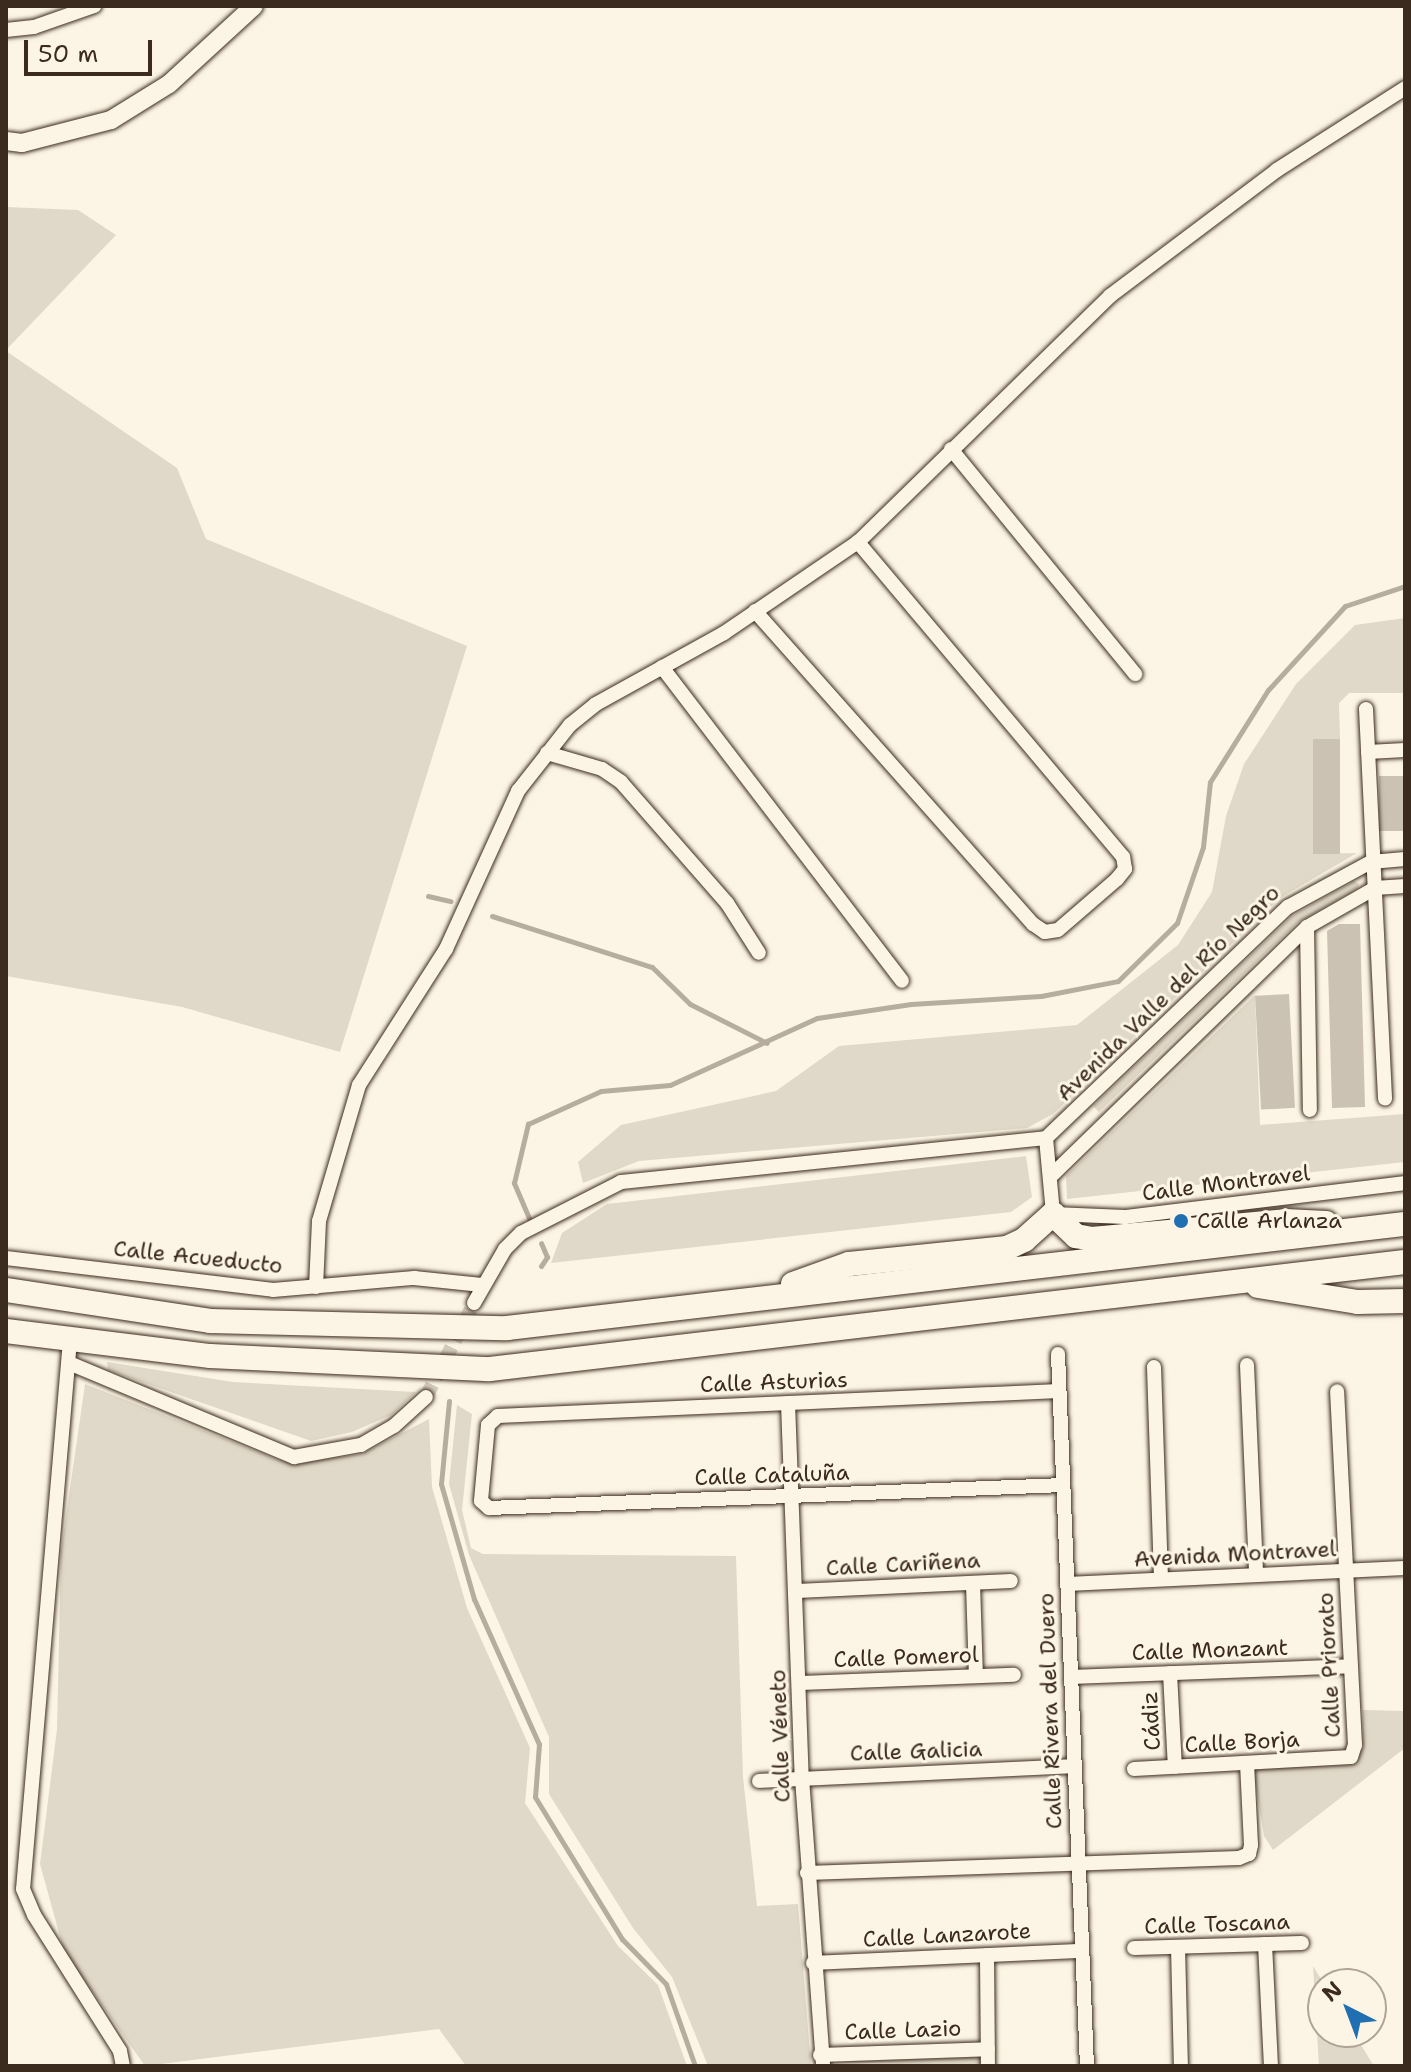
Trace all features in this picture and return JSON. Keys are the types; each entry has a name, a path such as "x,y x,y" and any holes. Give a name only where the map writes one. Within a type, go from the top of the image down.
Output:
{"highway":[{"path":"749,1299 849,1264 1007,1248 1024,1240 1053,1214 1076,1236 1092,1239 1301,1220 1356,1230"},
{"path":"6,1290 210,1321 432,1330 507,1328 1405,1224"},
{"path":"6,1331 69,1351 490,1369 1405,1262"},
{"path":"1240,1282 1318,1298 1405,1301"}],"street":[{"path":"6,30 34,27 94,6"},
{"path":"6,141 22,143 111,120 169,84 254,6"},
{"path":"316,1287 319,1221 359,1085 446,949 518,791 547,753 596,704 755,611 858,542 1110,296 1277,170 1405,88"},
{"path":"951,449 1135,674"},
{"path":"755,611 1033,924 1045,932 1058,930 1117,879 1125,869 1123,857 858,542"},
{"path":"662,667 902,981"},
{"path":"1366,709 1371,862 1375,888 1385,1099"},
{"path":"1368,752 1405,750"},
{"path":"547,753 602,769 621,782 727,903 759,953"},
{"name":"Avenida Valle del Río Negro","path":"1046,1138 1288,907 1371,862 1405,859"},
{"name":"Avenida Valle del Río Negro","path":"1051,1176 1088,1134 1307,927 1375,888 1405,886"},
{"path":"1307,927 1310,1110"},
{"path":"1072,1115 1085,1119 1088,1134"},
{"path":"474,1303 482,1285 521,1233 621,1182 1046,1138 1053,1214"},
{"name":"Calle Montravel","path":"1053,1214 1125,1217 1405,1183"},
{"name":"Calle Acueducto","path":"6,1258 273,1290 414,1278 482,1285"},
{"path":"123,2066 120,2051 34,1915 23,1889 69,1351 294,1457 361,1445 394,1426 426,1397"},
{"name":"Calle Rivera del Duero","path":"1058,1354 1075,1766 1076,1862 1087,2066"},
{"path":"1247,1365 1256,1575"},
{"path":"1154,1367 1161,1579"},
{"name":"Calle Asturias","path":"483,1506 491,1418 1059,1391"},
{"name":"Calle Priorato","path":"1337,1391 1355,1745 1351,1757"},
{"name":"Calle Véneto","path":"788,1403 801,1683 802,1778 821,2061"},
{"name":"Calle Cataluña","path":"483,1506 1063,1485"},
{"name":"Avenida Montravel","path":"1067,1584 1405,1568"},
{"name":"Calle Cariñena","path":"797,1591 1011,1581"},
{"path":"973,1583 976,1676"},
{"name":"Calle Monzant","path":"1071,1677 1351,1666"},
{"name":"Cádiz","path":"1170,1673 1175,1767"},
{"name":"Calle Pomerol","path":"801,1683 1014,1675"},
{"name":"Calle Borja","path":"1134,1769 1351,1757"},
{"path":"807,1873 1249,1854 1247,1764"},
{"name":"Calle Galicia","path":"759,1781 1075,1766"},
{"name":"Calle Toscana","path":"1134,1948 1302,1943"},
{"path":"1265,1944 1271,2066"},
{"path":"1178,1947 1181,2066"},
{"name":"Calle Lanzarote","path":"813,1963 1082,1951"},
{"path":"987,1955 988,2066"},
{"name":"Calle Lazio","path":"821,2061 988,2049"}],"shaded area":[{"path":"6,207 78,210 116,235 6,350"},
{"path":"6,351 177,468 206,539 467,646 340,1052 182,1007 6,976"},
{"path":"1405,618 1405,693 1349,693 1339,703 1340,739 1313,739 1313,854 1357,853 1280,898 1053,1114 1027,1128 639,1161 583,1183 578,1162 621,1125 776,1091 839,1046 1077,1025 1178,945 1212,892 1226,816 1244,764 1296,684 1355,625"},
{"path":"1354,881 1359,884 1357,889 1297,923 1099,1112 1093,1106 1292,916"},
{"path":"1255,995 1260,1125 1405,1114 1405,1162 1067,1199 1066,1176"},
{"path":"1026,1156 1032,1197 1011,1212 551,1263 562,1233 607,1204"},
{"path":"107,1362 233,1382 416,1392 391,1415 352,1432 311,1441 108,1370"},
{"path":"85,1384 278,1460 299,1463 362,1454 429,1419 432,1487 467,1608 530,1748 525,1803 618,1946 658,1985 687,2066 466,2066 439,2029 145,2066 64,1951 40,1864 57,1729 61,1552"},
{"path":"457,1405 472,1414 462,1510 471,1548 483,1554 736,1556 743,1777 757,1906 798,1904 811,2066 708,2066 672,1977 633,1928 549,1794 549,1737 469,1555 449,1484"},
{"path":"1363,1710 1405,1711 1405,1748 1273,1850 1264,1836 1253,1768 1348,1765 1363,1747"},
{"path":"1318,2048 1363,2048 1374,2066 1319,2066"},
{"path":"981,2057 981,2066 831,2062"}],"building":[{"path":"1313,739 1340,739 1340,854 1313,854"},
{"path":"1379,776 1405,776 1405,831 1379,831"},
{"path":"1339,924 1360,924 1365,1107 1332,1108 1327,931"},
{"path":"1289,994 1295,1108 1261,1110 1255,996"}],"waterway":[{"path":"532,1225 514,1183 528,1124 601,1091 670,1085 817,1018 911,1004 1041,996 1118,981 1177,923 1203,847 1210,782 1268,690 1345,606 1405,586"},
{"path":"428,896 450,901"},
{"path":"492,916 652,967 690,1004 767,1043"},
{"path":"541,1243 547,1257 541,1266"},
{"path":"449,1401 441,1484 474,1599 539,1744 535,1797 622,1939 666,1984 695,2066"}],"tunnel":[{"path":"426,1397 474,1303"}],"place":[{"name":"Calle Arlanza","path":"1181,1221"}]}
